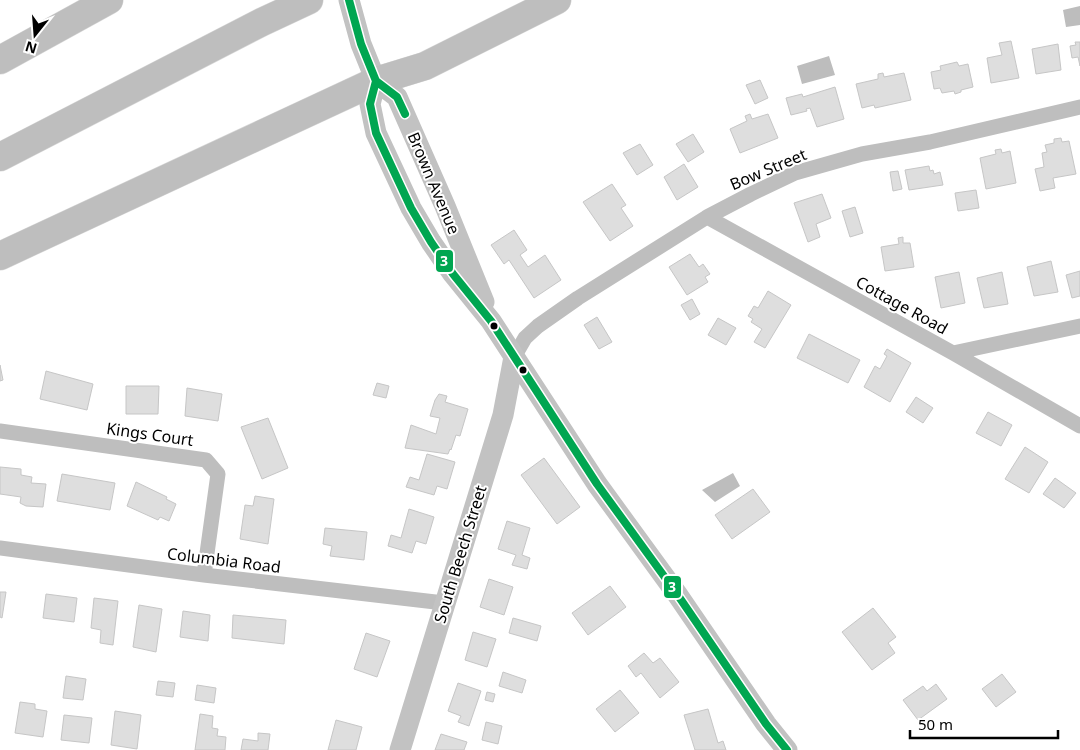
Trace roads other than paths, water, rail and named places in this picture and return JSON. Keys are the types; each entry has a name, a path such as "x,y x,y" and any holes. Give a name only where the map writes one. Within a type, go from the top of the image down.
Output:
{"highway":[{"path":"0,60 109,0"},
{"path":"0,157 262,22 309,0"},
{"path":"0,256 376,81 425,66 557,0"}],"main road":[{"path":"349,0 361,44 376,81"},
{"name":"Brown Avenue","path":"492,321 445,206 397,97 376,81 370,104 376,133 403,191 431,242 452,274 492,321 597,484 677,594 766,724 787,750"},
{"name":"South Beech Street","path":"400,750 444,603 504,416 514,357"}],"street":[{"name":"Bow Street","path":"514,357 525,338 538,326 578,298 707,217 795,173 862,154 930,142 1080,107"},
{"name":"Cottage Road","path":"707,217 953,353 1080,426"},
{"path":"953,353 1080,326"},
{"name":"Kings Court","path":"0,431 206,460 218,474 204,575"},
{"name":"Columbia Road","path":"0,548 204,575 444,603"}]}
